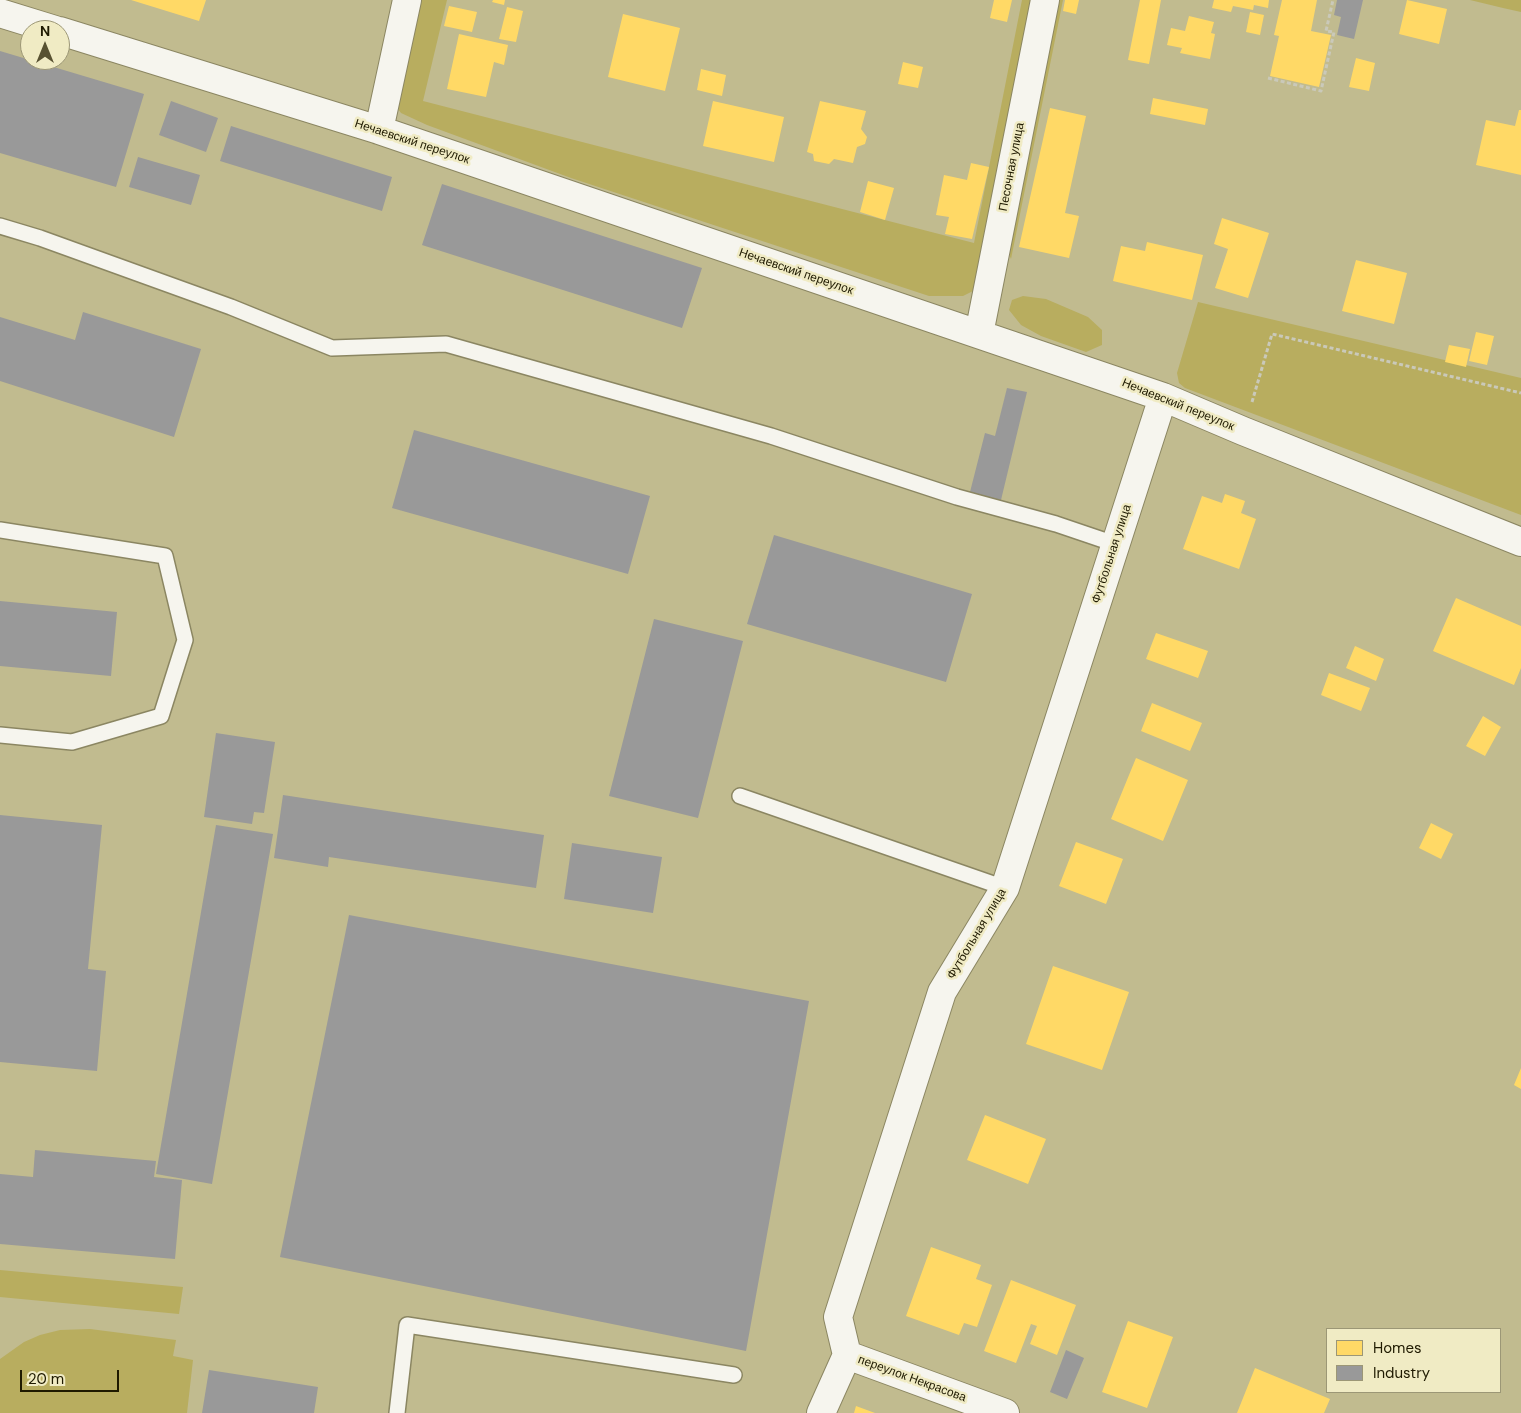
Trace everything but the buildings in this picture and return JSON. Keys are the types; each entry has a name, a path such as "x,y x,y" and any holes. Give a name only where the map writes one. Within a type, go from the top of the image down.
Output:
{"street":[{"path":"379,130 408,0"},
{"name":"Песочная улица","path":"979,334 1045,0"},
{"path":"0,13 23,20"},
{"name":"Нечаевский переулок","path":"70,35 379,130 1163,397 1521,542"},
{"name":"Футбольная улица","path":"847,1355 838,1317 942,992 1005,888 1163,397"},
{"path":"821,1413 847,1355"},
{"name":"переулок Некрасова","path":"847,1355 1005,1413"}],"lane":[{"path":"0,226 40,238 204,297 332,348 446,344 771,436 958,497 1056,524 1116,544"},
{"path":"0,530 165,556 185,640 162,716 72,742 0,735"},
{"path":"740,796 1005,888"},
{"path":"397,1413 407,1325 734,1375"}],"path":[{"path":"1268,78 1321,91 1334,32 1326,31 1333,0"},
{"path":"1243,431 1272,334 1521,393"}],"shaded area":[{"path":"412,0 447,0 423,101 974,243 1022,0 1035,0 975,290 963,296 929,296 571,178 427,125 401,113 393,102"},
{"path":"1057,0 1063,0 1011,259 1008,252"},
{"path":"1470,0 1521,0 1521,12 1503,8"},
{"path":"1023,296 1046,299 1088,317 1102,330 1102,345 1086,352 1041,336 1021,325 1009,310 1012,300"},
{"path":"1198,302 1521,378 1521,515 1185,388 1179,383 1177,373"},
{"path":"0,1270 183,1287 179,1314 0,1297"},
{"path":"90,1329 176,1340 173,1356 193,1360 187,1413 0,1413 0,1359 24,1342 40,1335 60,1330"}]}
